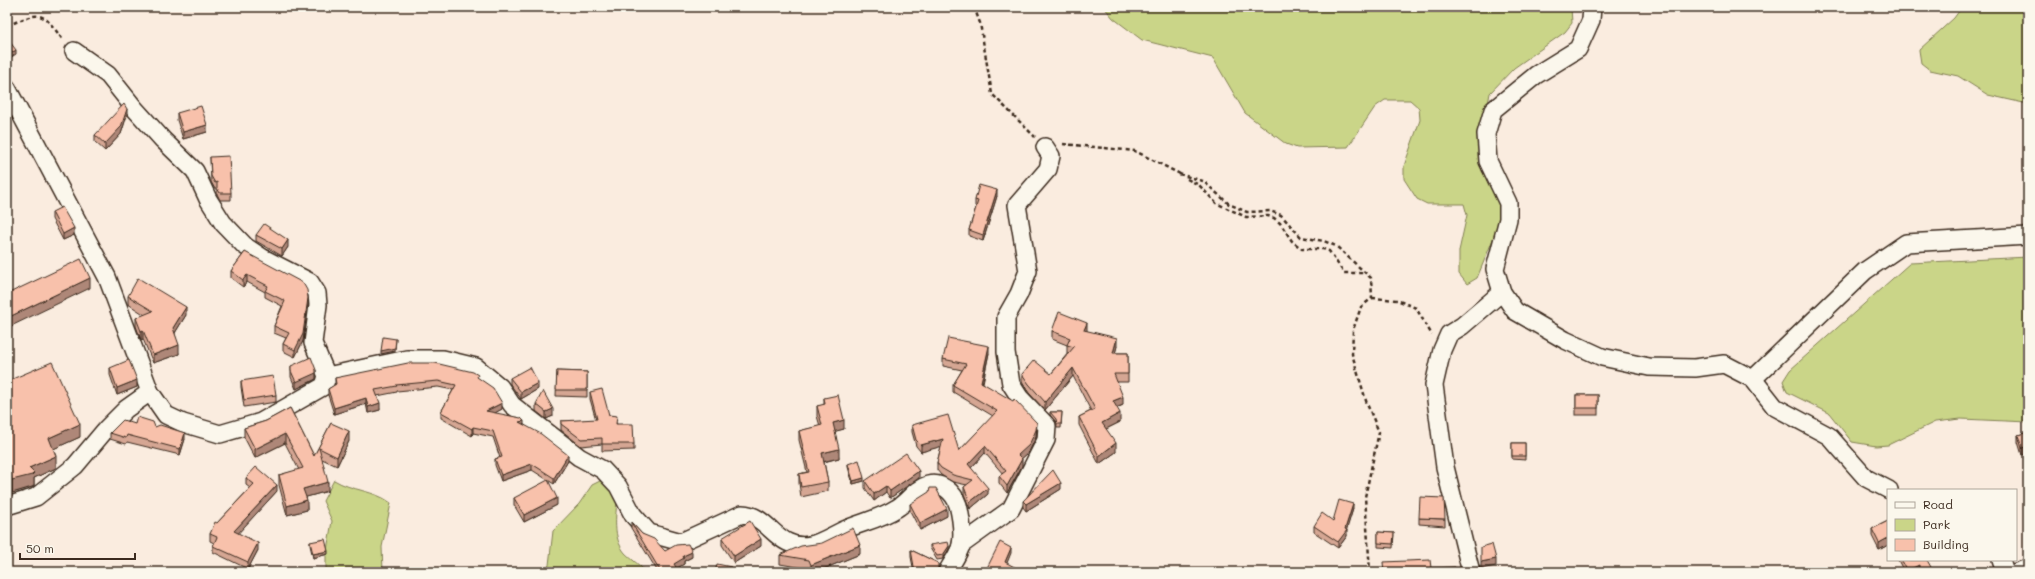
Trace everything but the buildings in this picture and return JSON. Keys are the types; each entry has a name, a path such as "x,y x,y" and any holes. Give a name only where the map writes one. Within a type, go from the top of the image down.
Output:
{"street":[{"path":"1592,7 1591,20 1578,49 1536,75 1492,110 1486,134 1488,161 1508,203 1508,219 1495,269 1502,292 1515,311 1565,340 1602,357 1649,367 1695,368 1724,364 1753,378 1774,407 1829,436 1866,478 1887,489"},
{"path":"7,88 107,277 150,392 166,415 183,423 220,434 261,422 278,414 324,386 326,376 312,343 318,305 317,293 310,282 263,258 241,243 223,223 208,198 195,171 163,140 135,109 108,75 74,52"},
{"path":"947,572 961,545 1011,509 1046,440 1046,426 1020,398 1011,384 1006,352 1006,317 1019,294 1028,270 1017,205 1048,169 1051,156 1045,147"},
{"path":"1753,378 1865,271 1906,243 2028,236"},
{"path":"1471,572 1445,467 1434,385 1442,350 1449,334 1462,326 1502,292"},
{"path":"326,376 408,359 443,359 476,367 500,387 512,406 579,457 603,470 618,486 633,515 650,533 681,542 742,514 752,514 791,545 811,545 846,529 878,519 899,507 914,491 929,484 940,485 948,490 958,504 961,522 961,545"},
{"path":"7,506 36,497 75,466 107,428 126,409 150,392"},
{"path":"2001,561 2005,572"},
{"path":"2017,572 2028,568"}],"path":[{"path":"974,7 980,23 992,94 1045,147 1056,143 1134,151 1198,185 1216,203 1246,217 1268,216 1274,218 1292,241 1302,249 1323,249 1329,251 1344,273 1364,273"},
{"path":"7,26 32,15 39,15 48,21 63,41 74,52"},
{"path":"1179,174 1203,181 1229,204 1247,212 1270,211 1281,215 1301,237 1324,241 1336,246 1371,278 1372,298"},
{"path":"1370,572 1365,496 1379,432 1367,404 1352,354 1353,330 1361,307 1372,298 1397,300 1416,308 1442,350"}],"green space":[{"path":"1104,7 1571,7 1572,23 1565,32 1514,68 1490,93 1480,148 1482,171 1501,203 1503,215 1477,278 1467,284 1459,274 1459,251 1467,215 1464,204 1427,204 1417,199 1404,179 1404,166 1420,120 1419,108 1410,100 1385,100 1375,107 1348,147 1297,148 1286,144 1245,113 1213,58 1142,40 1113,18"},
{"path":"1962,7 2028,7 2028,104 1988,95 1958,76 1930,70 1921,63 1919,50 1954,18"},
{"path":"2028,257 2028,422 1961,419 1935,422 1888,445 1876,446 1852,442 1829,413 1787,392 1783,381 1790,370 1910,263"},
{"path":"334,480 341,484 377,495 391,503 382,547 383,572 326,572 326,556 332,521 323,501"},
{"path":"602,480 617,498 616,534 621,547 625,553 646,572 545,572 549,565 553,531 579,504 592,485"}]}
